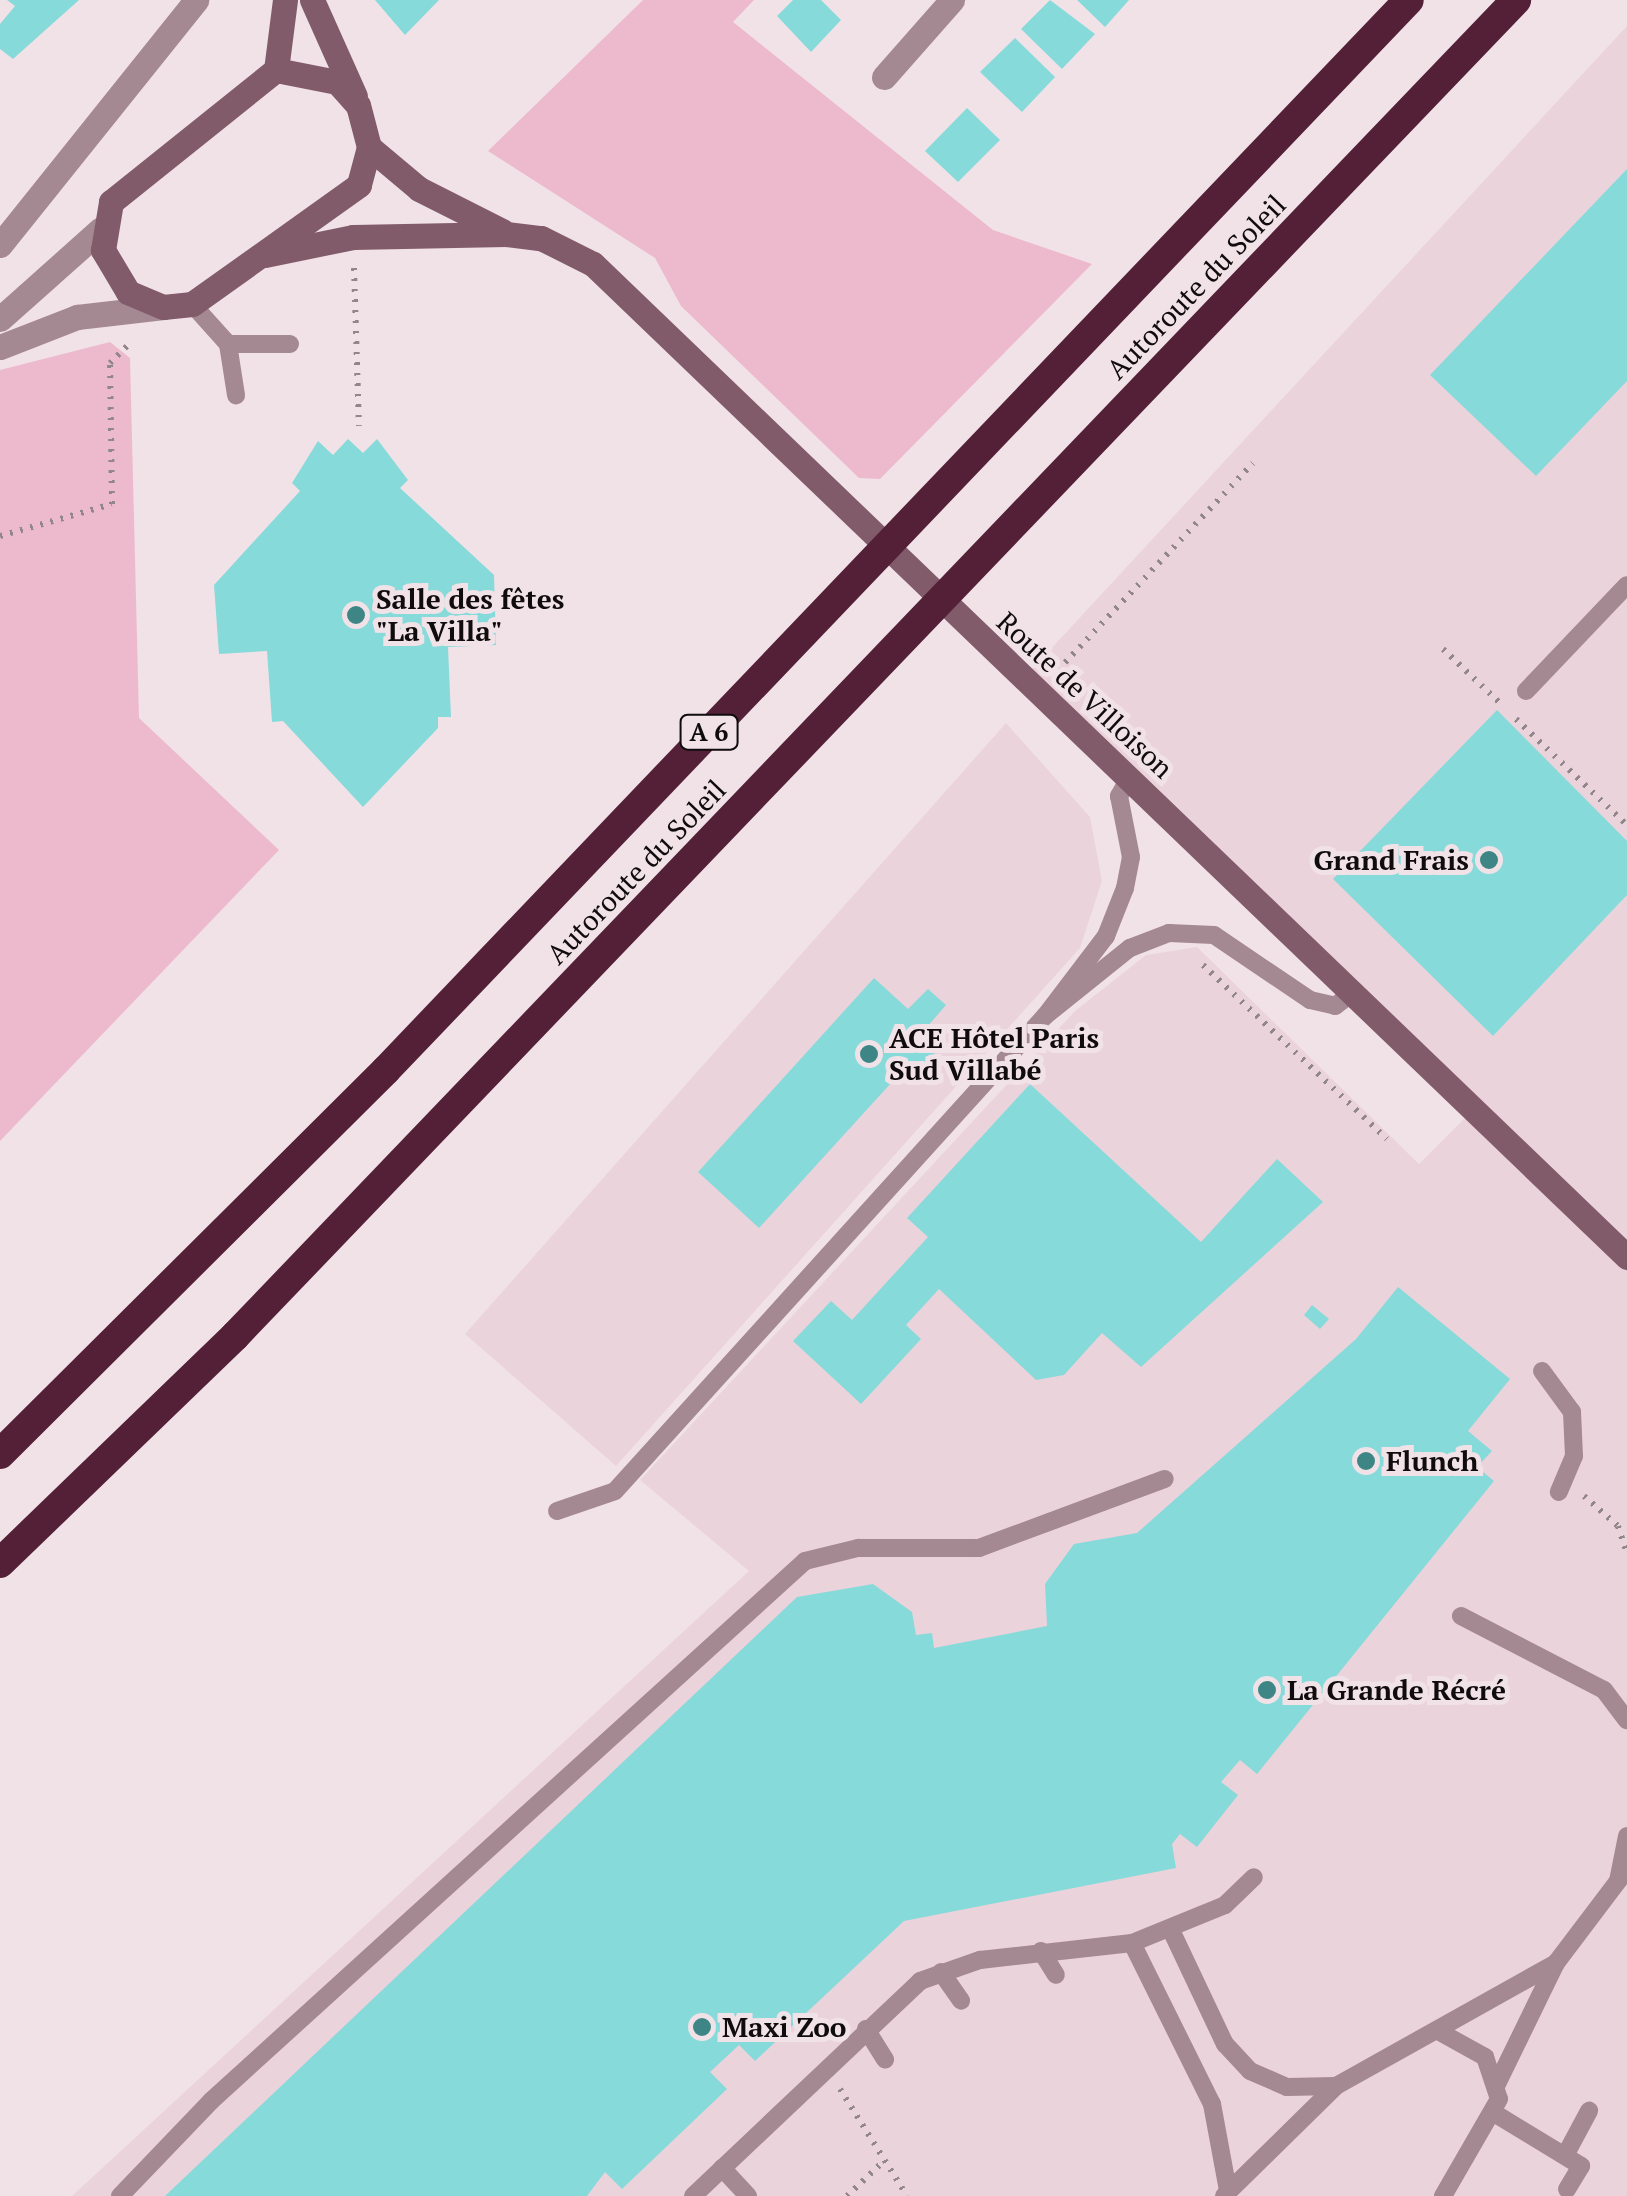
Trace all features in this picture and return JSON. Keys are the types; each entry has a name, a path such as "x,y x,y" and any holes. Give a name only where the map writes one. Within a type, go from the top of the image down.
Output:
{"highway":[{"name":"Autoroute du Soleil","path":"0,1454 386,1070 1409,0"},
{"name":"Autoroute du Soleil","path":"0,1565 401,1164 1516,0"}],"street":[{"path":"0,244 196,0"},
{"path":"0,318 101,229 111,202 140,173 276,70 285,0"},
{"path":"0,347 78,318 192,304 265,256 359,185 369,147 358,105 312,0"},
{"path":"884,77 952,0"},
{"path":"276,70 337,82 358,105"},
{"name":"Route de Villoison","path":"369,147 419,189 506,234"},
{"path":"101,229 111,272 163,306"},
{"name":"Route de Villoison","path":"265,256 352,237 506,234 541,238 593,264 1023,679 1355,991 1627,1257"},
{"name":"Route de Villoison","path":"1602,1234 1627,1268"}],"lane":[{"path":"192,304 228,344 236,395"},
{"path":"228,344 290,344"},
{"path":"1526,691 1627,585"},
{"path":"558,1511 615,1491 1045,1016 1106,936 1125,888 1131,857 1119,796 1129,778"},
{"path":"1045,1016 1130,948 1169,933 1214,935 1310,1000 1336,1006 1355,991"},
{"path":"1542,1371 1572,1412 1563,1487"},
{"path":"120,2196 211,2101 805,1561 858,1548 979,1548 1165,1479"},
{"path":"1461,1616 1589,1680 1627,1720"},
{"path":"1444,2196 1494,2113 1497,2084 1556,1963 1622,1875 1627,1836"},
{"path":"692,2196 866,2029 942,1972 1040,1951 1132,1943 1171,1930 1225,1904 1254,1877"},
{"path":"1171,1930 1224,2044 1250,2071 1287,2087 1336,2086"},
{"path":"1132,1943 1212,2104 1226,2193"},
{"path":"1040,1951 1056,1974"},
{"path":"1226,2193 1336,2086 1556,1963"},
{"path":"942,1972 961,2002"},
{"path":"866,2029 885,2060"},
{"path":"1438,2032 1474,2046 1497,2084"},
{"path":"1567,2152 1589,2111"},
{"path":"1494,2113 1567,2152 1581,2166 1567,2188"},
{"path":"722,2168 748,2196"}],"path":[{"path":"355,295 358,426"},
{"path":"0,536 112,504 110,363 134,330"},
{"path":"1058,668 1253,462"},
{"path":"1443,648 1627,825"},
{"path":"1563,1487 1612,1519 1627,1553"},
{"path":"826,2067 907,2196"},
{"path":"847,2196 885,2160"}],"shaded area":[{"path":"643,0 754,0 733,22 993,230 1092,264 880,479 859,478 681,306 655,258 488,151"},
{"path":"1627,26 1627,2196 72,2196 749,1571 640,1480 1075,1011 1146,955 1197,947 1419,1164 1477,1106 1023,679"},
{"path":"110,342 130,358 139,718 279,850 0,1141 0,370"},
{"path":"1006,723 1090,817 1102,881 1080,948 616,1466 465,1334"}],"building":[{"path":"7,0 79,0 13,59 0,49 0,24 15,6"},
{"path":"375,0 439,0 405,35"},
{"path":"793,0 821,0 841,20 811,52 777,16"},
{"path":"1050,0 1095,34 1062,69 1021,29"},
{"path":"1077,0 1129,0 1105,27"},
{"path":"1015,38 1055,77 1022,112 980,72"},
{"path":"967,108 1000,140 958,182 925,151"},
{"path":"1627,169 1627,381 1536,476 1430,375"},
{"name":"Salle des fêtes \"La Villa\"","path":"348,439 363,453 377,439 408,480 400,488 494,575 496,645 448,647 451,717 438,717 438,728 363,807 283,721 272,722 267,651 219,654 214,585 300,491 292,483 318,441 333,455"},
{"name":"Grand Frais","path":"1497,710 1627,841 1627,895 1493,1036 1333,879"},
{"path":"874,978 908,1009 928,989 946,1005 927,1027 944,1043 912,1079 902,1071 759,1228 698,1172"},
{"path":"1030,1084 1201,1242 1277,1159 1323,1202 1141,1367 1102,1333 1064,1375 1036,1380 939,1289 906,1325 921,1339 861,1404 793,1341 831,1301 852,1320 928,1237 907,1218"},
{"path":"1398,1287 1510,1379 1468,1431 1492,1451 1477,1467 1494,1481 1257,1774 1240,1760 1221,1782 1238,1795 1197,1847 1180,1834 1172,1844 1176,1868 904,1921 755,2061 739,2045 710,2072 727,2089 622,2189 605,2172 587,2196 165,2196 797,1597 873,1584 912,1612 916,1635 932,1633 934,1648 1047,1626 1045,1584 1074,1544 1137,1533 1356,1339"},
{"path":"1312,1305 1329,1319 1320,1329 1304,1315"}],"place":[{"name":"Salle des fêtes \"La Villa\"","path":"356,615"},
{"name":"Grand Frais","path":"1489,860"},
{"name":"ACE Hôtel Paris Sud Villabé","path":"869,1054"},
{"name":"Flunch","path":"1366,1461"},
{"name":"La Grande Récré","path":"1267,1690"},
{"name":"Maxi Zoo","path":"702,2027"}]}
